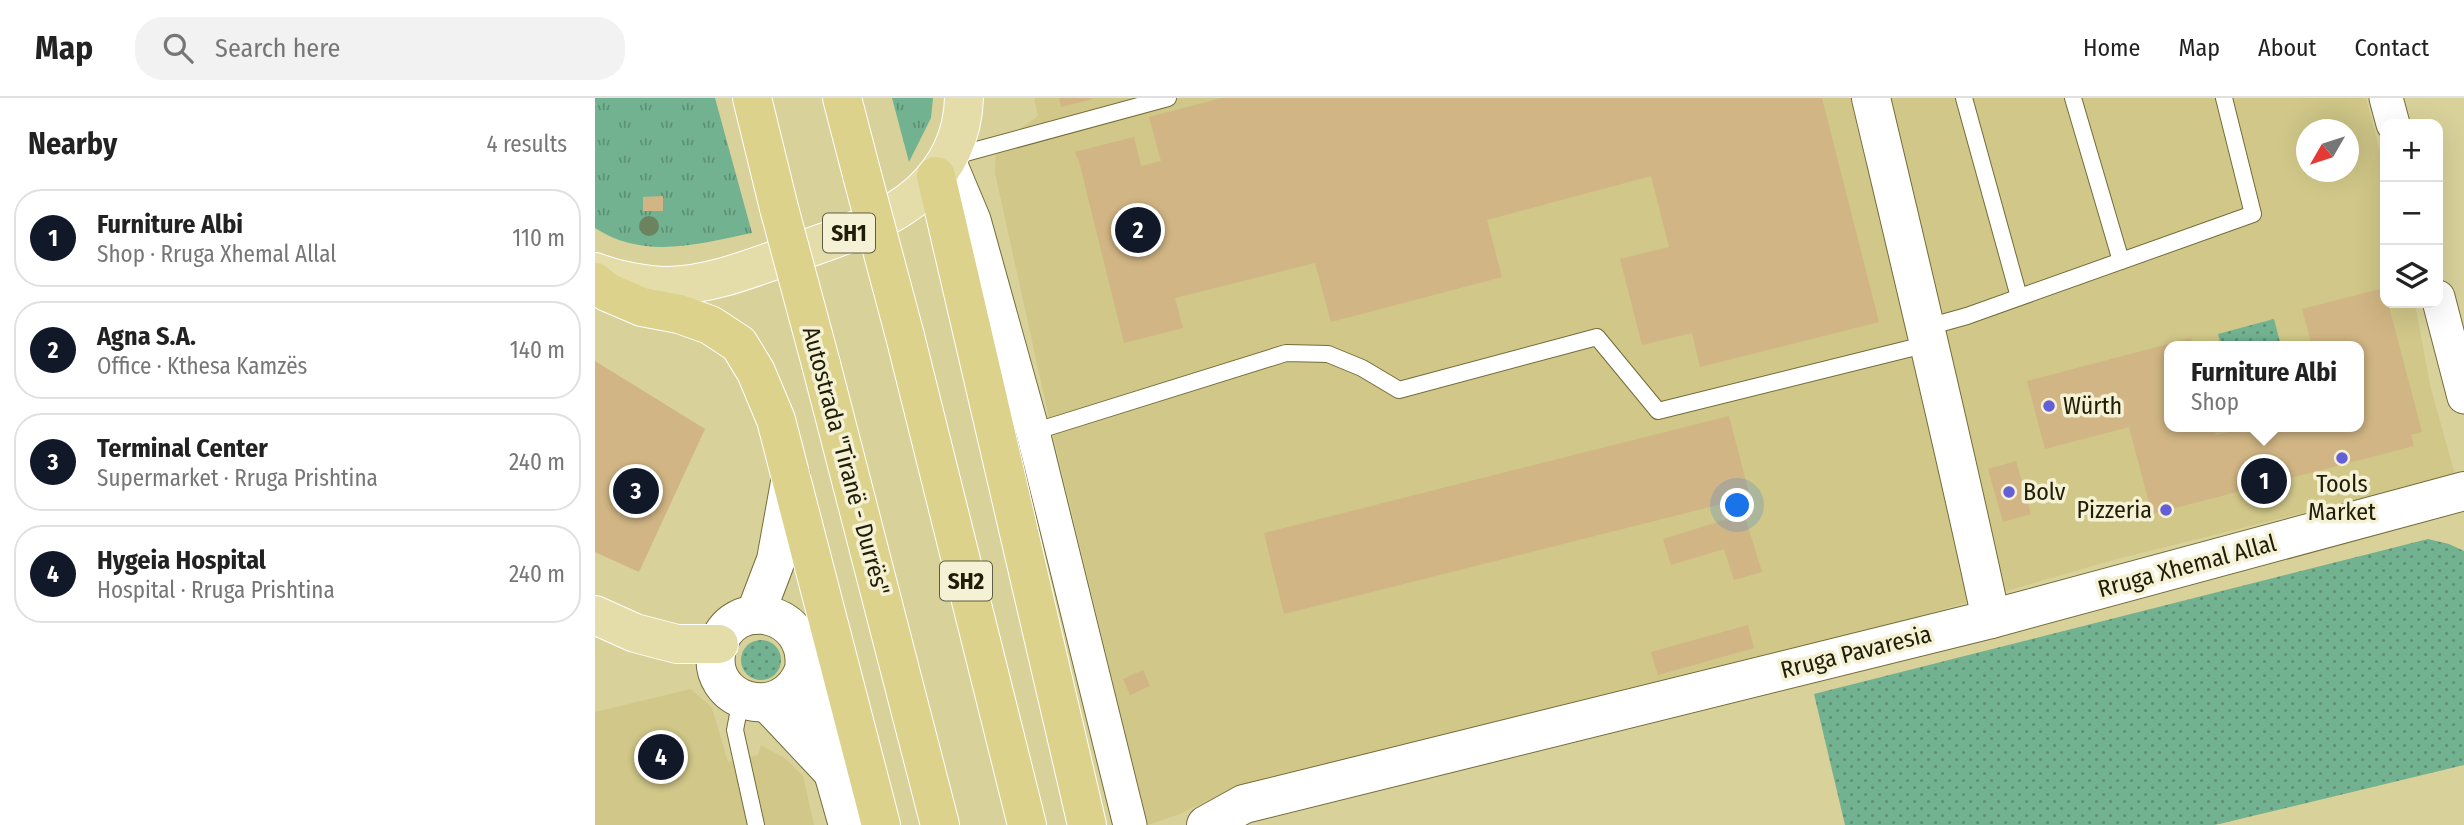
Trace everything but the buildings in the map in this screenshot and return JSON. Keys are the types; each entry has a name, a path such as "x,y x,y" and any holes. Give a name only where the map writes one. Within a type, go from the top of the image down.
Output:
{"highway":[{"name":"Autostrada \"Tiranë - Durrës\"","path":"752,98 940,825"},
{"name":"SH2","path":"842,98 905,336 1027,825"},
{"path":"942,167 1087,825"},
{"path":"595,282 607,292 642,307 679,314 710,325 739,344 756,372 769,401 791,477 881,825"}],"main road":[{"name":"SH1","path":"595,272 667,286 699,283 739,273 879,220 907,203 942,167 964,120 964,98"},
{"path":"1871,98 1956,452 1991,619"},
{"path":"755,615 776,559 791,477"},
{"name":"Rruga Xhemal Allal","path":"1991,619 2464,491"},
{"path":"595,615 635,633 677,644 719,644"},
{"path":"834,773 755,701 725,686 716,658 719,644 733,624 755,615 778,618 792,628 803,648 804,670 834,773 848,825"},
{"name":"Rruga Pavaresia","path":"1206,825 1244,804 1991,619"},
{"path":"755,701 788,694 796,686 804,670"}],"street":[{"path":"2386,98 2392,119"},
{"path":"942,167 974,220 1033,432 1130,825"},
{"path":"2441,308 2464,397"}],"lane":[{"path":"942,167 1168,98"},
{"path":"1964,98 2019,297"},
{"path":"2073,98 2121,261"},
{"path":"1033,432 1286,353 1328,354 1362,368 1399,390 1597,337 1658,411 1926,336 2019,297 2253,214 2224,98"},
{"path":"755,701 735,730 756,825"}],"shaded area":[{"path":"1034,98 2366,98 2380,152 2380,308 2416,308 2430,385 2455,475 2117,559 1899,622 1239,785 1180,814 1148,825 1051,427 995,173 996,146 1038,116"},
{"path":"691,689 712,708 728,762 758,755 761,745 786,759 803,776 814,825 595,825 595,712"}],"green space":[{"path":"595,98 715,98 752,233 692,245 652,247 614,238 595,228"},
{"path":"892,98 933,98 931,118 909,162"},
{"path":"2274,319 2280,341 2220,341 2218,334"},
{"path":"2428,539 2464,551 2464,765 2215,825 1845,825 1814,694"},
{"path":"761,640 775,646 781,660 775,674 761,680 747,674 741,660 747,646"}],"place":[{"name":"Agna S.A.","path":"1138,230"},
{"name":"Würth","path":"2049,406"},
{"name":"Tools Market","path":"2342,458"},
{"name":"Furniture Albi","path":"2264,481"},
{"name":"Terminal Center","path":"636,491"},
{"name":"Bolv","path":"2009,492"},
{"name":"Pizzeria","path":"2166,510"},
{"name":"Hygeia Hospital","path":"661,757"}]}
